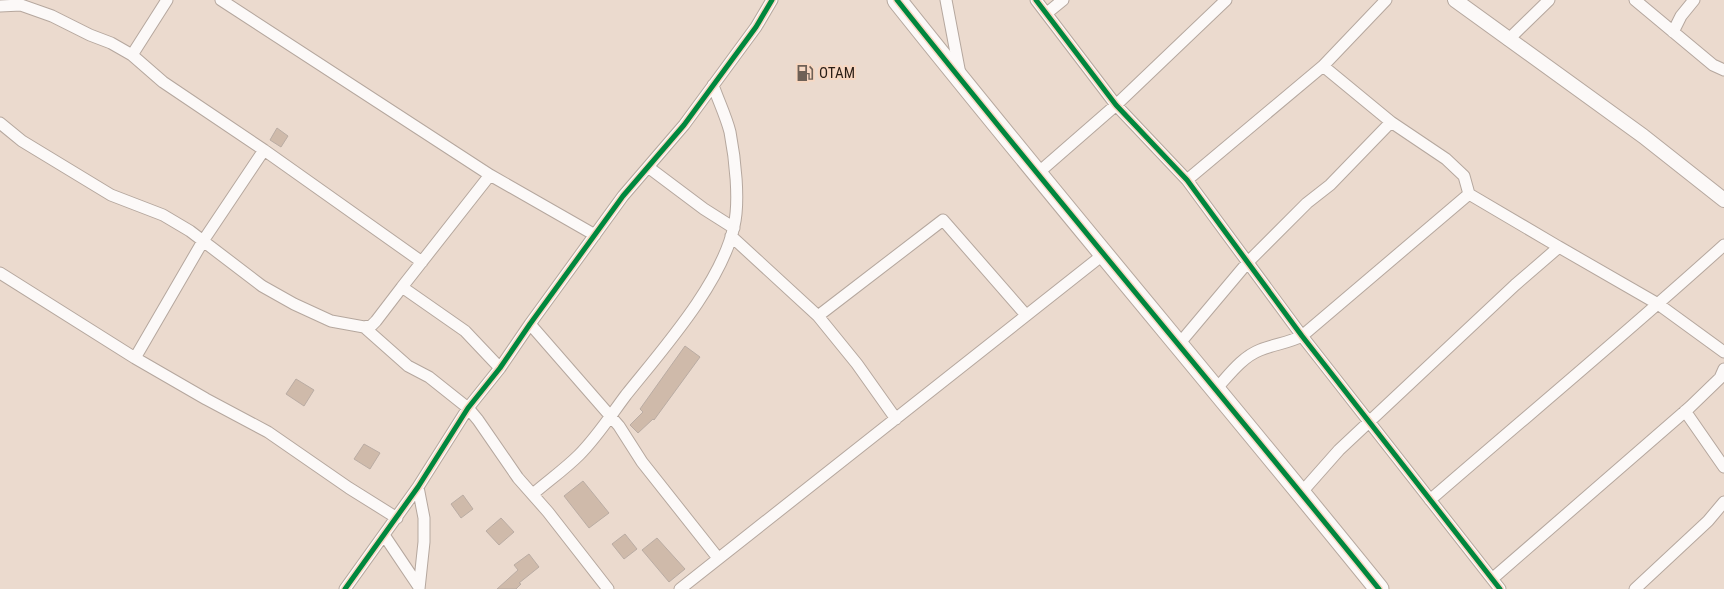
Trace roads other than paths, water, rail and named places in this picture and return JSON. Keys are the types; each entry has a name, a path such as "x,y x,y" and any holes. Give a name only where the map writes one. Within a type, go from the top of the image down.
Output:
{"main road":[{"path":"897,0 1379,589"}],"street":[{"path":"132,55 167,0"},
{"path":"221,0 490,175 595,235"},
{"path":"345,589 418,486 468,408 500,368 623,196 684,125 756,27 772,0"},
{"path":"946,0 961,80"},
{"path":"1036,0 1116,105 1187,180 1302,336 1500,589"},
{"path":"1047,13 1063,0"},
{"path":"1038,173 1116,105 1226,0"},
{"path":"1187,180 1323,66 1386,0"},
{"path":"1455,0 1643,136 1724,200"},
{"path":"1508,40 1548,0"},
{"path":"1635,0 1714,65 1724,70"},
{"path":"1673,32 1681,16 1694,0"},
{"path":"0,6 21,5 52,16 111,43 132,55 163,82 264,150 422,262"},
{"path":"1323,66 1391,122 1446,159 1464,176 1468,194 1658,304 1724,352"},
{"path":"533,494 578,457 596,437 610,415 688,317 723,258 733,232 737,213 729,131 713,85"},
{"path":"0,122 22,141 111,195 163,216 203,241 262,286 330,321 364,327 376,322 490,175"},
{"path":"1179,344 1248,262 1307,203 1330,185 1391,122"},
{"path":"135,358 203,241 264,150"},
{"path":"648,167 733,232 818,316 857,364 896,419"},
{"path":"1216,389 1245,359 1260,350 1291,342 1302,336 1468,194"},
{"path":"818,316 942,220 1026,315"},
{"path":"1430,500 1724,245"},
{"path":"1302,493 1338,450 1559,246"},
{"path":"680,589 1104,254"},
{"path":"0,273 135,358 268,432 396,518"},
{"path":"402,287 465,332 500,368"},
{"path":"530,324 610,415 642,462 718,558"},
{"path":"364,327 408,366 429,377 468,408 485,428 518,478 533,494 608,589"},
{"path":"1492,578 1685,411 1720,378 1724,369"},
{"path":"1685,411 1724,467"},
{"path":"418,486 424,518 424,542 419,588"},
{"path":"1635,589 1708,521 1724,502"},
{"path":"384,535 419,588"}],"place":[{"name":"OTAM","path":"805,73"}]}
